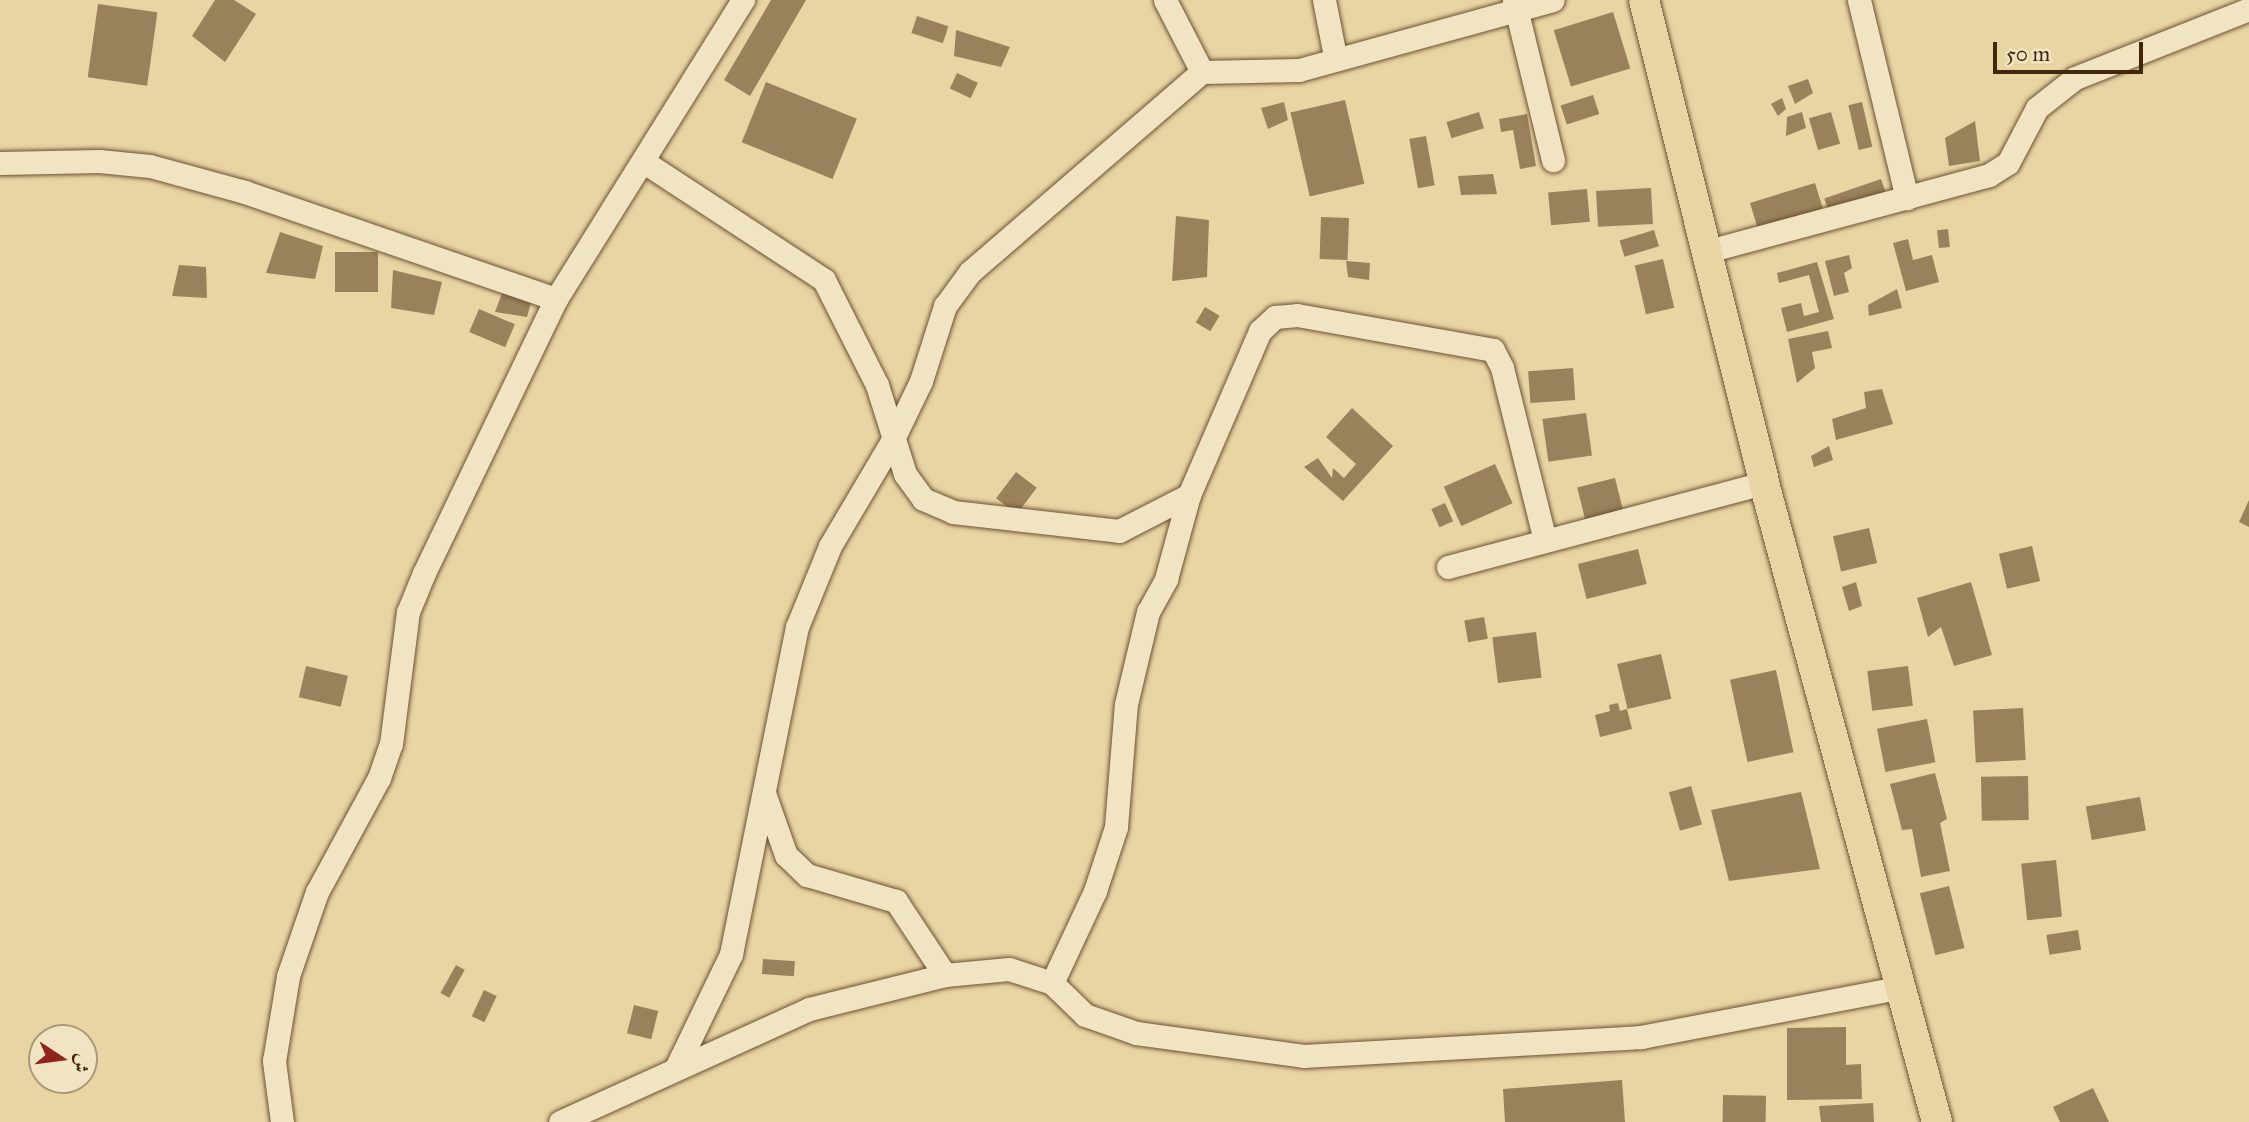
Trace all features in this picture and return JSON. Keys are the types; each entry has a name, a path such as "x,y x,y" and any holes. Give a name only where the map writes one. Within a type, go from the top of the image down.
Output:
{"main road":[{"path":"1644,0 1709,251 1764,482 1937,1122"}],"street":[{"path":"282,1122 274,1061 288,976 317,892 379,778 391,744 408,612 556,299 743,0"},
{"path":"1165,0 1202,72"},
{"path":"1324,0 1335,57"},
{"path":"676,1068 731,954 797,627 830,546 892,441 922,381 945,306 970,272 1202,72 1299,70 1335,57 1516,6 1553,0"},
{"path":"1859,0 1907,198"},
{"path":"1516,6 1553,160"},
{"path":"1709,251 1989,175 2008,163 2037,108 2075,78 2249,9"},
{"path":"0,163 99,161 150,166 246,192 556,299"},
{"path":"644,162 824,279 877,385 892,441 923,499 953,512 1119,531 1189,495"},
{"path":"1052,983 1095,891 1116,827 1126,704 1149,612 1166,579 1189,495 1260,331 1275,317 1297,315 1493,350 1502,368 1545,541"},
{"path":"1447,567 1764,482"},
{"path":"764,793 786,855 807,875 896,901 945,975"},
{"path":"560,1122 809,1009 945,975 1009,968 1052,983 1085,1015 1136,1033 1303,1056 1641,1037 1899,988"}],"building":[{"path":"215,0 234,0 256,14 225,62 192,36"},
{"path":"771,0 806,0 750,96 724,80"},
{"path":"98,4 157,12 147,86 88,77"},
{"path":"1613,12 1630,68 1571,87 1554,30"},
{"path":"917,16 948,26 943,43 911,33"},
{"path":"956,30 1010,47 1001,67 954,56"},
{"path":"957,73 978,83 971,98 950,88"},
{"path":"1808,79 1813,93 1795,104 1788,86"},
{"path":"766,82 857,119 833,179 742,142"},
{"path":"1593,95 1599,114 1567,125 1561,106"},
{"path":"1782,98 1786,109 1778,116 1771,104"},
{"path":"1345,100 1364,184 1310,196 1290,113"},
{"path":"1284,102 1288,120 1268,129 1261,108"},
{"path":"1862,102 1872,147 1859,150 1848,105"},
{"path":"1479,112 1484,128 1451,138 1446,122"},
{"path":"1802,112 1806,128 1786,136 1787,117"},
{"path":"1831,112 1840,144 1818,150 1809,118"},
{"path":"1527,114 1536,166 1520,169 1513,130 1501,132 1499,119"},
{"path":"1975,121 1980,161 1949,166 1945,138"},
{"path":"1426,136 1435,185 1418,188 1409,139"},
{"path":"1493,174 1497,194 1461,195 1458,176"},
{"path":"1881,179 1887,196 1830,216 1824,199"},
{"path":"1815,183 1823,209 1758,229 1750,203"},
{"path":"1651,188 1653,224 1598,227 1596,191"},
{"path":"1587,189 1590,222 1551,225 1548,192"},
{"path":"1176,216 1209,220 1207,277 1172,281"},
{"path":"1321,217 1349,218 1348,260 1320,259"},
{"path":"1948,229 1950,247 1939,248 1937,230"},
{"path":"1654,230 1659,246 1625,257 1620,241"},
{"path":"280,232 323,246 315,279 266,273"},
{"path":"1908,239 1913,260 1932,255 1939,282 1906,291 1893,243"},
{"path":"335,252 378,252 378,292 335,292"},
{"path":"1849,255 1852,268 1844,273 1849,292 1834,296 1825,261"},
{"path":"1663,259 1674,308 1646,314 1635,266"},
{"path":"1346,261 1370,263 1369,280 1348,277"},
{"path":"1817,262 1834,319 1787,332 1781,308 1801,303 1804,316 1819,312 1809,275 1779,283 1777,273"},
{"path":"179,265 206,267 207,298 172,296"},
{"path":"393,270 442,282 434,315 391,308"},
{"path":"504,288 532,299 527,317 495,312"},
{"path":"1897,289 1902,308 1869,316 1868,305"},
{"path":"1205,307 1220,316 1210,331 1196,322"},
{"path":"479,309 515,324 505,347 469,332"},
{"path":"1828,331 1832,348 1812,352 1815,368 1797,383 1788,339"},
{"path":"1573,368 1575,400 1530,403 1528,371"},
{"path":"1882,389 1893,424 1836,440 1832,419 1866,408 1864,392"},
{"path":"1352,408 1393,446 1343,501 1304,467 1318,458 1332,478 1333,468 1344,478 1356,464 1326,437"},
{"path":"1586,413 1592,456 1548,462 1542,419"},
{"path":"1829,446 1833,460 1814,467 1811,456"},
{"path":"1495,464 1512,503 1461,526 1444,487"},
{"path":"1016,472 1037,488 1017,514 996,498"},
{"path":"1615,478 1624,514 1586,523 1577,487"},
{"path":"2249,500 2249,527 2239,522"},
{"path":"1445,503 1453,521 1439,527 1431,509"},
{"path":"1869,528 1877,563 1841,571 1833,536"},
{"path":"2032,546 2040,581 2007,589 1999,554"},
{"path":"1638,549 1647,584 1587,599 1578,564"},
{"path":"1856,582 1862,606 1849,611 1842,587"},
{"path":"1971,582 1992,655 1954,666 1941,627 1928,637 1917,598"},
{"path":"1484,617 1488,639 1468,642 1464,620"},
{"path":"1536,632 1542,678 1498,683 1492,637"},
{"path":"1661,654 1671,699 1628,709 1617,664"},
{"path":"306,666 348,676 341,707 299,697"},
{"path":"1908,666 1913,706 1872,711 1867,671"},
{"path":"1776,670 1793,752 1747,762 1730,680"},
{"path":"1618,703 1620,711 1627,709 1632,729 1600,737 1595,715 1610,711 1609,705"},
{"path":"2023,708 2026,760 1976,763 1973,711"},
{"path":"1927,719 1935,762 1885,772 1877,729"},
{"path":"1935,773 1947,819 1940,823 1950,871 1921,877 1912,829 1902,830 1890,784"},
{"path":"2028,776 2029,820 1982,821 1981,777"},
{"path":"1691,786 1702,824 1680,831 1669,792"},
{"path":"1801,792 1820,869 1729,881 1711,810"},
{"path":"2140,797 2146,830 2092,840 2086,807"},
{"path":"2056,860 2062,917 2027,920 2021,864"},
{"path":"1949,886 1964,948 1935,955 1920,893"},
{"path":"2078,930 2081,950 2050,955 2046,935"},
{"path":"763,959 795,961 794,976 762,974"},
{"path":"456,965 465,970 449,998 440,993"},
{"path":"484,990 497,996 484,1022 472,1016"},
{"path":"634,1005 658,1011 651,1039 627,1033"},
{"path":"1846,1027 1846,1065 1861,1064 1862,1099 1787,1100 1787,1028"},
{"path":"1622,1080 1625,1122 1505,1122 1503,1089"},
{"path":"2093,1088 2109,1122 2060,1122 2053,1107"},
{"path":"1723,1095 1766,1096 1766,1122 1723,1122"},
{"path":"1873,1103 1874,1122 1821,1122 1819,1106"}]}
